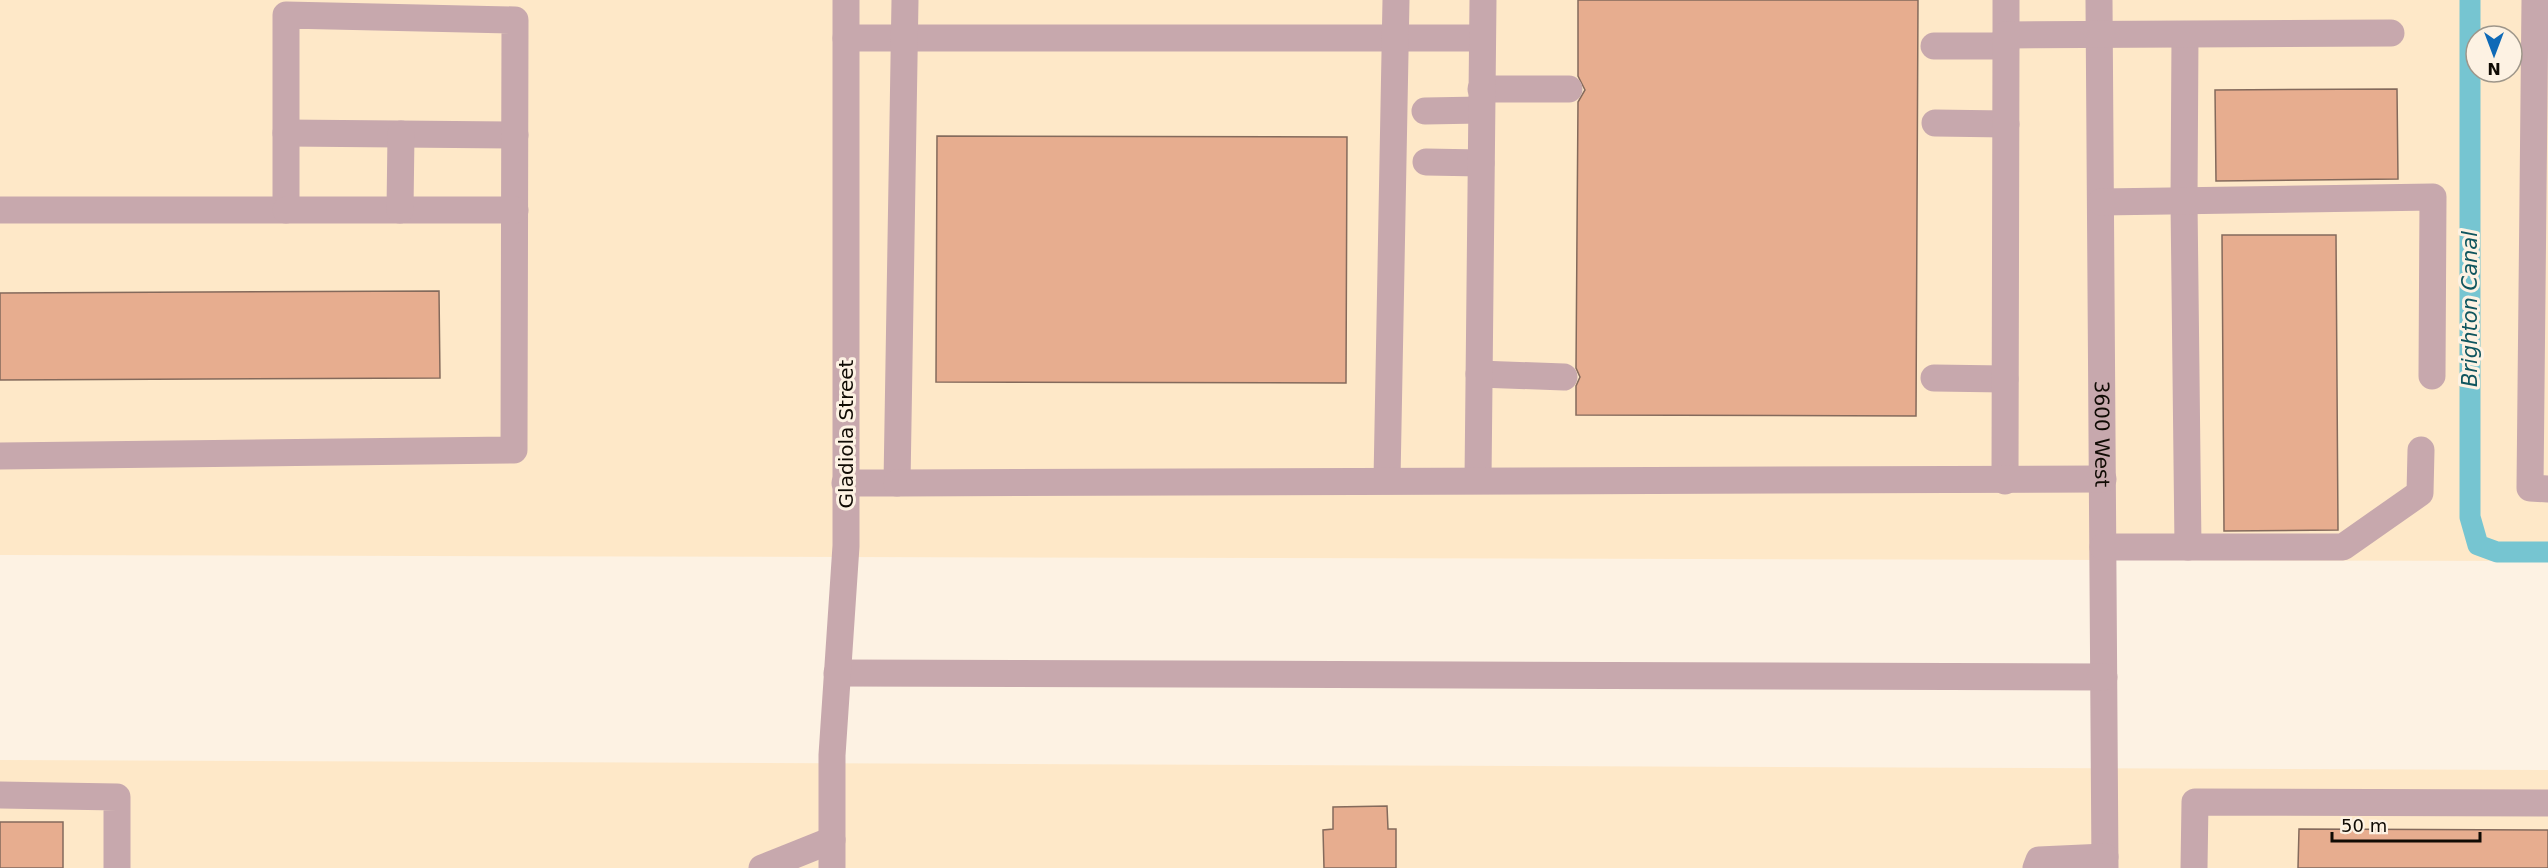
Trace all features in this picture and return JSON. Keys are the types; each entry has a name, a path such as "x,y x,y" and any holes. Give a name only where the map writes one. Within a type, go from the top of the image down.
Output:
{"street":[{"name":"Gladiola Street","path":"832,868 832,755 846,546 846,0"},
{"path":"897,483 905,0"},
{"path":"1387,480 1396,0"},
{"path":"1478,480 1483,0"},
{"path":"2005,480 2006,0"},
{"name":"3600 West","path":"2099,0 2105,862"},
{"path":"2535,0 2541,198 2530,488 2548,489"},
{"path":"0,456 514,450 515,20 286,15 286,210"},
{"path":"1934,46 2100,35 2391,33"},
{"path":"2185,35 2184,201 2188,547"},
{"path":"846,38 903,40 1482,38"},
{"path":"1425,111 1481,100 1569,89"},
{"path":"1935,123 2006,124"},
{"path":"286,133 515,135"},
{"path":"400,210 401,134"},
{"path":"1426,162 1481,163"},
{"path":"2101,202 2433,197 2432,376"},
{"path":"0,210 515,210"},
{"path":"1479,374 1564,377"},
{"path":"1934,378 2005,379"},
{"path":"2103,547 2343,547 2420,493 2421,450"},
{"path":"845,483 2103,479"},
{"path":"837,673 2104,677"},
{"path":"0,795 117,796 117,868"},
{"path":"2194,868 2195,802 2548,803"},
{"path":"762,868 832,840"},
{"path":"2036,868 2039,860 2105,862"}],"shaded area":[{"path":"0,0 2548,0 2548,561 0,555"},
{"path":"0,760 2548,770 2548,868 0,868"}],"building":[{"path":"1578,0 1918,0 1916,416 1576,415 1576,386 1580,377 1576,368 1578,102 1585,90 1578,76"},
{"path":"2397,89 2398,179 2216,181 2215,90"},
{"path":"937,136 1347,137 1346,383 936,382"},
{"path":"2222,235 2336,235 2338,530 2224,531"},
{"path":"439,291 440,378 0,380 0,293"},
{"path":"1387,806 1388,829 1396,829 1396,868 1324,868 1323,830 1333,829 1333,807"},
{"path":"0,822 63,822 63,868 0,868"},
{"path":"2299,829 2548,830 2548,868 2298,868"}],"waterway":[{"name":"Brighton Canal","path":"2470,0 2470,517 2478,545 2497,552 2548,552"}]}
